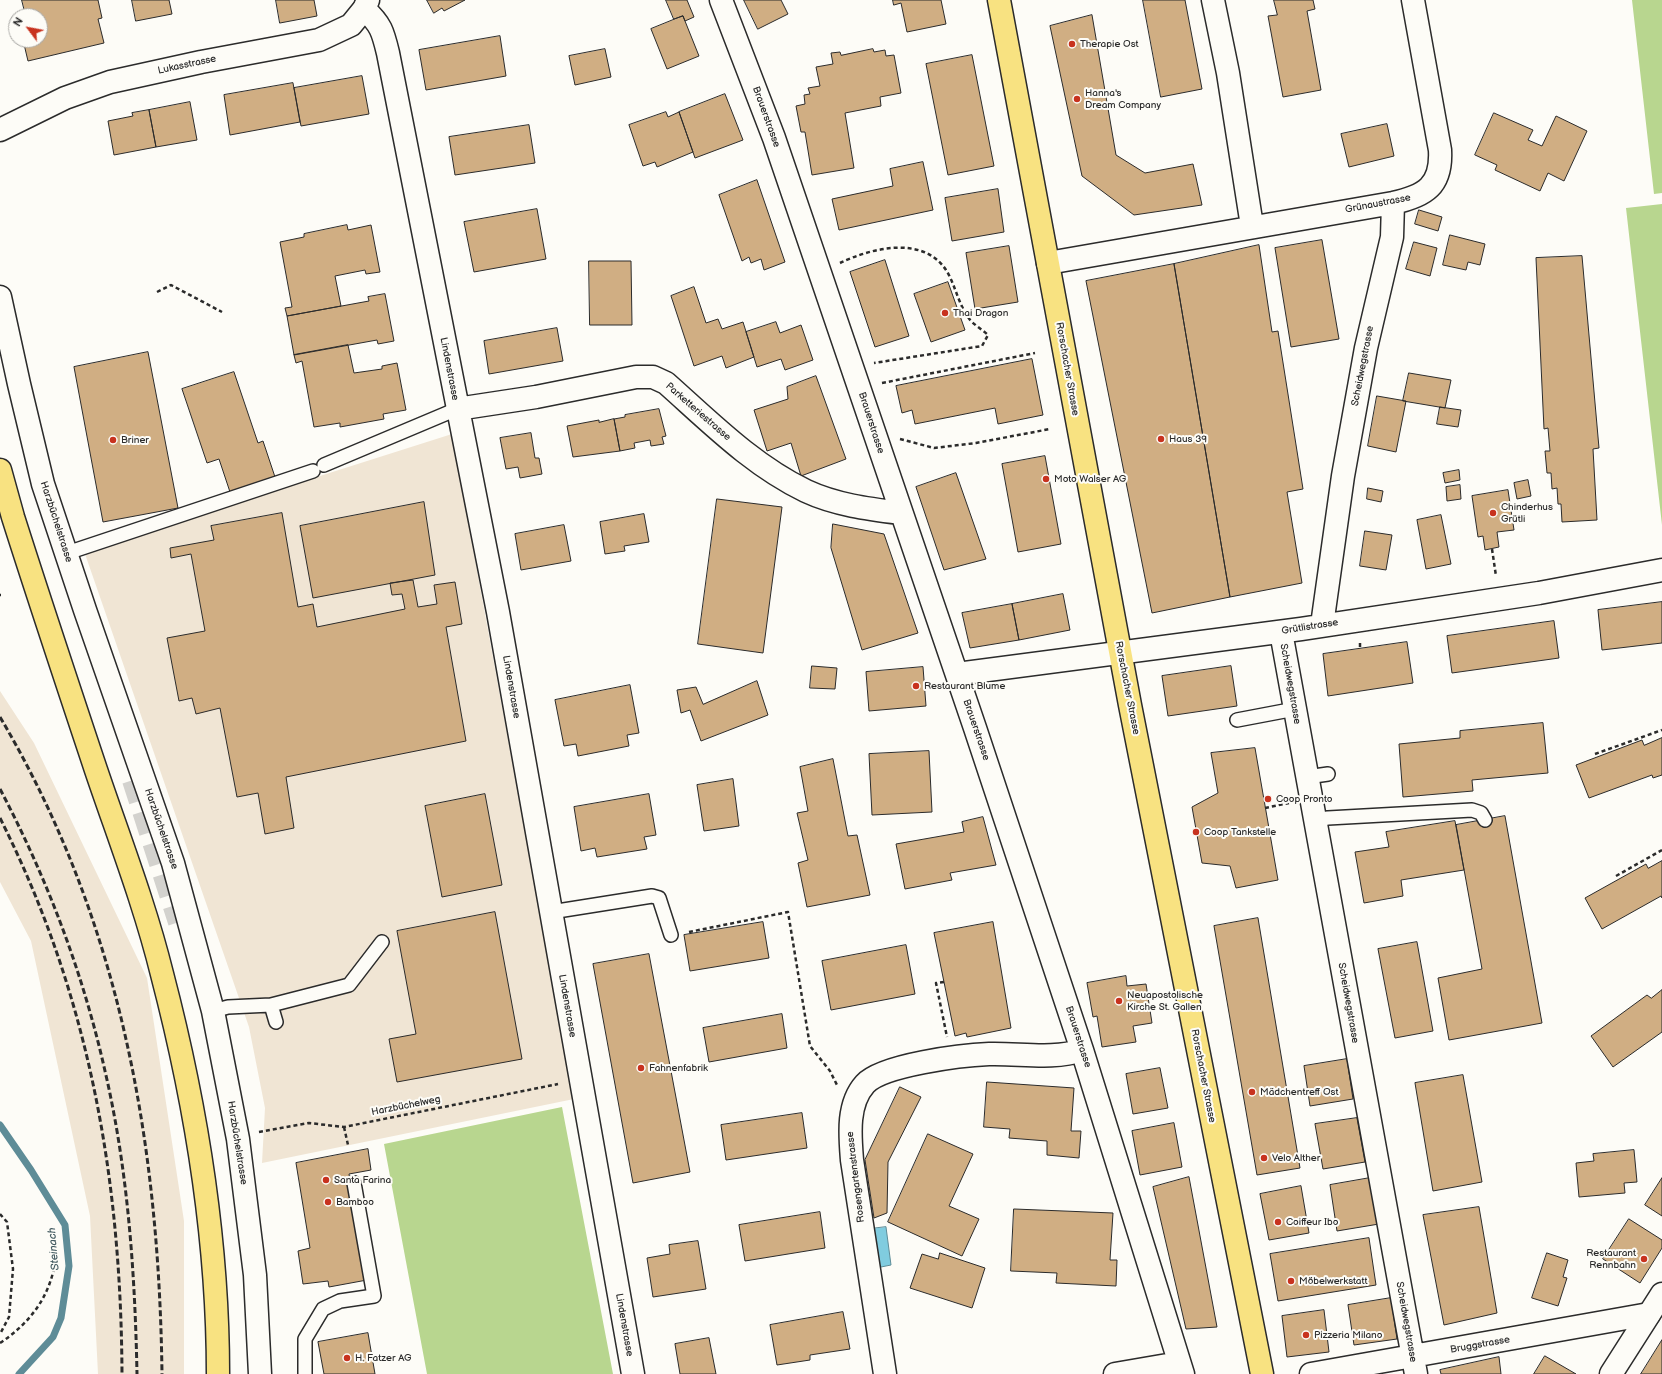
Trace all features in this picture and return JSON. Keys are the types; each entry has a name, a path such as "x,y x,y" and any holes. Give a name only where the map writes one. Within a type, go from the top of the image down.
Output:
{"main road":[{"name":"Rorschacher Strasse","path":"999,0 1090,496 1262,1374"},
{"path":"0,470 13,517 127,860 162,973 191,1100 209,1219 218,1337 218,1374"}],"street":[{"name":"Brauerstrasse","path":"721,0 768,120 957,674 1082,1050 1181,1368"},
{"path":"1213,0 1228,73 1252,226"},
{"name":"Grünaustrasse","path":"1048,263 1415,198 1429,187 1439,170 1441,160 1413,0"},
{"name":"Lukasstrasse","path":"0,130 65,98 110,82 201,62 319,40 351,25 366,4"},
{"name":"Lindenstrasse","path":"366,4 383,30 498,612 633,1374"},
{"name":"Scheidwegstrasse","path":"1322,625 1343,476 1366,348 1392,237 1393,203"},
{"name":"Harzbüchelstrasse","path":"0,297 36,456 44,484 173,863 213,1011 238,1139 255,1275 260,1374"},
{"name":"Parketteriestrasse","path":"457,409 536,397 636,378 653,377 666,383 754,460 806,491 863,509 901,513"},
{"name":"Grütlistrasse","path":"957,674 1121,654 1281,632 1539,593 1662,570"},
{"name":"Scheidwegstrasse","path":"1281,632 1295,709 1318,776 1315,820 1415,1366"},
{"name":"Rosengartenstrasse","path":"884,1374 852,1160 850,1128 852,1114 856,1098 865,1083 879,1075 897,1068 951,1059 988,1054 1066,1055 1082,1050"},
{"path":"1611,1374 1662,1294"},
{"name":"Bruggstrasse","path":"1320,1373 1415,1366 1649,1314"},
{"path":"1115,1374 1181,1368"}],"lane":[{"path":"67,553 318,468 457,409"},
{"path":"1237,720 1295,709"},
{"path":"1315,820 1472,810 1481,813 1485,820"},
{"path":"551,912 652,896 659,898 671,935"},
{"path":"213,1011 228,1007 271,1005 349,985 382,942"},
{"path":"271,1005 276,1022"},
{"path":"305,1374 305,1339 323,1309 340,1301 374,1296 354,1183"}],"path":[{"path":"821,272 850,258 884,249 911,248 933,256 945,270 968,317 988,335 982,346 852,366"},
{"path":"157,292 171,285 222,312"},
{"path":"860,387 1035,353"},
{"path":"874,433 934,448 976,443 1050,429"},
{"path":"1492,548 1496,579"},
{"path":"1595,754 1662,730"},
{"path":"1265,808 1293,803"},
{"path":"1616,876 1662,850"},
{"path":"671,935 788,912 810,1046 830,1072 852,1114"},
{"path":"944,982 936,983 951,1059"},
{"name":"Harzbüchelweg","path":"252,1133 309,1123 344,1127 562,1083"},
{"path":"344,1127 348,1145"},
{"path":"0,1214 7,1222 13,1269 9,1317 0,1334"},
{"path":"0,1343 12,1335 28,1320 44,1298 52,1280 55,1262"}],"shaded area":[{"path":"452,434 574,1099 262,1163 265,1108 249,1027 84,551"},
{"path":"0,691 34,743 147,978 184,1221 184,1374 98,1374 90,1216 31,941 0,882"}],"green space":[{"path":"1632,0 1662,0 1662,193 1654,194"},
{"path":"1662,204 1662,525 1626,208"},
{"path":"562,1107 613,1374 427,1374 384,1144"}],"water":[{"path":"886,1227 891,1265 876,1268 870,1229"}],"building":[{"path":"22,0 98,0 102,18 98,19 104,43 28,61 25,48 48,48 48,8 24,8"},
{"path":"132,0 169,0 172,14 136,21"},
{"path":"276,0 314,0 317,16 280,23"},
{"path":"427,0 465,0 444,11 442,8 434,13"},
{"path":"666,0 687,0 694,17 685,21 683,16 674,19"},
{"path":"744,0 781,0 788,14 758,29"},
{"path":"893,0 941,0 946,24 907,32 901,3 894,5"},
{"path":"1143,0 1185,0 1202,89 1161,97"},
{"path":"1274,0 1313,0 1315,9 1307,11 1321,90 1283,97 1268,16 1277,15"},
{"path":"1092,15 1116,155 1145,173 1193,164 1202,205 1134,215 1082,176 1050,26"},
{"path":"683,16 699,56 667,69 651,29"},
{"path":"500,36 506,76 426,90 419,50"},
{"path":"605,49 611,77 575,85 569,56"},
{"path":"873,49 874,52 885,50 886,56 894,55 901,93 880,97 881,106 845,113 854,168 812,175 805,132 801,132 796,106 805,104 804,95 810,94 808,88 820,86 816,67 833,64 831,53 840,52 841,55"},
{"path":"972,55 994,166 948,175 926,64"},
{"path":"362,76 369,114 301,126 294,88"},
{"path":"293,83 300,122 230,135 224,95"},
{"path":"725,94 743,140 695,158 679,112"},
{"path":"190,102 197,140 156,147 149,110"},
{"path":"149,110 156,147 114,155 108,121 133,116 132,113"},
{"path":"666,112 668,117 679,112 693,152 657,167 655,162 643,166 629,125"},
{"path":"1494,113 1533,130 1528,140 1542,146 1556,116 1587,131 1564,181 1548,173 1540,191 1495,170 1497,165 1475,155"},
{"path":"1387,124 1394,156 1349,167 1341,134"},
{"path":"529,125 535,163 455,175 449,137"},
{"path":"923,162 933,210 839,230 832,199 893,186 890,169"},
{"path":"757,180 785,262 764,270 761,259 751,263 749,257 742,261 719,195"},
{"path":"998,189 1004,232 952,241 945,198"},
{"path":"537,209 546,259 474,272 464,222"},
{"path":"1419,210 1442,217 1438,231 1415,224"},
{"path":"347,225 348,230 371,225 380,272 366,274 365,270 335,276 341,306 287,316 285,308 292,307 280,242 304,237 304,234"},
{"path":"1450,235 1485,244 1480,265 1468,262 1466,270 1443,265"},
{"path":"1322,240 1339,339 1291,347 1275,248"},
{"path":"1414,242 1437,248 1430,276 1406,269"},
{"path":"1259,245 1272,332 1278,331 1303,489 1287,492 1302,583 1230,597 1174,264"},
{"path":"1009,246 1018,302 975,309 966,253"},
{"path":"1582,256 1599,448 1593,449 1597,520 1562,522 1561,504 1558,504 1557,488 1552,489 1551,473 1547,473 1545,451 1550,451 1548,428 1544,429 1536,258"},
{"path":"885,260 909,336 875,347 850,272"},
{"path":"589,261 631,261 632,325 590,325"},
{"name":"Haus 39","path":"1174,264 1230,597 1152,613 1086,281"},
{"path":"948,282 965,330 931,342 914,294"},
{"path":"694,287 706,323 718,319 722,329 743,322 754,357 726,368 722,356 694,366 671,296"},
{"path":"385,294 394,341 378,344 377,340 294,355 287,316 369,301 368,297"},
{"path":"776,322 780,333 801,325 813,360 785,370 781,359 757,367 746,332"},
{"path":"557,328 563,361 489,374 484,341"},
{"path":"348,345 354,373 382,369 382,366 397,363 406,410 383,414 384,419 340,427 340,423 314,427 302,361 296,363 294,355"},
{"path":"148,352 178,508 103,522 74,367"},
{"path":"1032,359 1043,415 998,424 995,408 915,424 912,410 902,413 896,386"},
{"path":"234,372 258,443 263,441 275,477 230,492 219,459 207,463 182,389"},
{"path":"1409,373 1451,380 1445,408 1403,401"},
{"path":"816,376 846,459 801,476 791,443 767,451 754,410 788,399 787,387"},
{"path":"1377,396 1406,401 1396,452 1368,446"},
{"path":"1440,407 1461,410 1458,427 1437,424"},
{"path":"659,409 666,436 662,437 664,444 651,446 650,440 634,443 635,448 620,451 614,419 625,417 625,415"},
{"path":"614,419 620,451 573,457 567,426 599,420 599,422"},
{"path":"531,433 535,458 539,458 542,474 520,478 518,467 506,469 500,438"},
{"path":"1045,456 1061,544 1018,552 1002,464"},
{"path":"1459,470 1460,480 1445,483 1443,473"},
{"path":"956,473 986,559 944,570 916,487"},
{"path":"1528,480 1531,496 1517,499 1514,483"},
{"path":"1460,485 1461,499 1447,501 1446,487"},
{"path":"1368,488 1383,491 1381,502 1367,499"},
{"name":"Chinderhus Grütli","path":"1508,490 1514,530 1497,532 1499,547 1485,550 1483,536 1478,537 1472,496"},
{"path":"717,499 782,507 763,653 698,644"},
{"path":"424,502 435,575 313,598 300,526"},
{"path":"282,513 298,607 313,604 317,627 405,609 402,594 392,595 390,583 413,580 418,607 437,604 434,585 455,582 462,624 446,627 466,741 286,777 294,828 265,834 258,793 237,797 220,708 196,714 192,698 179,701 167,638 205,631 191,554 171,558 170,548 214,540 211,526"},
{"path":"644,514 649,542 624,546 625,551 605,554 600,522"},
{"path":"1441,515 1451,564 1426,569 1417,520"},
{"path":"833,524 884,534 918,633 862,650 831,548"},
{"path":"564,525 571,561 521,570 515,534"},
{"path":"1365,531 1392,535 1386,570 1360,566"},
{"path":"1063,594 1070,630 1019,640 1012,604"},
{"path":"1662,602 1662,643 1602,650 1598,610"},
{"path":"1012,604 1019,640 970,648 962,613"},
{"path":"1554,621 1559,658 1452,673 1447,636"},
{"path":"1407,642 1413,683 1328,696 1323,654"},
{"path":"812,666 837,668 835,689 810,688"},
{"path":"1231,666 1237,706 1168,716 1162,676"},
{"path":"923,667 926,706 869,711 866,672"},
{"path":"757,681 768,715 701,741 690,710 681,713 677,690 696,687 703,704"},
{"path":"630,685 639,733 627,735 629,746 578,756 576,744 564,746 555,700"},
{"path":"1543,723 1548,773 1472,780 1473,791 1403,797 1399,744 1460,738 1460,731"},
{"path":"1662,738 1662,775 1653,778 1652,775 1589,798 1576,765 1642,740 1644,745"},
{"path":"1255,748 1278,880 1236,888 1230,866 1202,863 1192,807 1218,793 1211,753"},
{"path":"929,751 932,812 872,815 869,754"},
{"path":"833,759 848,836 857,835 870,895 807,907 798,863 808,860 797,813 808,811 800,767"},
{"path":"733,779 739,826 704,831 697,785"},
{"path":"485,794 502,885 442,897 425,806"},
{"path":"649,794 656,835 644,837 647,849 597,857 595,848 581,851 574,807"},
{"path":"1505,816 1542,1023 1449,1040 1438,978 1482,969 1456,825"},
{"path":"983,817 996,865 950,873 952,880 905,889 896,844 964,832 962,822"},
{"path":"1455,821 1464,870 1401,880 1403,896 1364,903 1355,852 1389,847 1386,832"},
{"path":"1662,861 1662,898 1661,896 1602,929 1585,898 1646,864 1648,868"},
{"path":"495,912 522,1059 397,1082 389,1039 416,1034 397,931"},
{"path":"1258,918 1300,1168 1257,1175 1214,926"},
{"path":"763,922 769,958 690,971 684,935"},
{"path":"993,922 1011,1028 967,1037 966,1033 955,1036 934,933"},
{"path":"1417,942 1433,1031 1395,1038 1378,949"},
{"path":"906,945 915,994 831,1010 822,961"},
{"name":"Fahnenfabrik","path":"649,954 690,1172 633,1183 593,964"},
{"name":"Neuapostolische Kirche St. Gallen","path":"1126,976 1127,986 1146,984 1152,1023 1133,1026 1136,1042 1102,1047 1097,1016 1093,1017 1087,983"},
{"path":"1662,990 1662,1032 1613,1067 1591,1036 1647,995 1651,998"},
{"path":"782,1014 787,1048 709,1062 703,1028"},
{"path":"1347,1059 1353,1099 1310,1106 1304,1066"},
{"path":"1160,1068 1168,1108 1133,1114 1126,1074"},
{"path":"1463,1075 1482,1182 1433,1191 1415,1083"},
{"path":"987,1082 1074,1088 1071,1131 1081,1131 1079,1158 1047,1155 1047,1141 1009,1138 1010,1129 984,1127"},
{"path":"900,1087 921,1097 888,1162 887,1213 874,1218 865,1160"},
{"path":"802,1113 807,1148 726,1160 721,1125"},
{"path":"1357,1118 1365,1162 1323,1169 1315,1124"},
{"path":"1174,1123 1182,1167 1140,1175 1132,1131"},
{"path":"928,1134 973,1154 949,1206 979,1219 962,1256 888,1222"},
{"path":"368,1149 371,1170 349,1174 367,1280 329,1287 328,1281 303,1284 298,1251 310,1248 296,1163"},
{"path":"1634,1150 1637,1182 1624,1183 1625,1193 1579,1197 1576,1163 1594,1161 1593,1154"},
{"path":"1189,1177 1217,1327 1186,1329 1153,1187"},
{"path":"1370,1178 1379,1224 1337,1231 1330,1185"},
{"path":"1662,1178 1662,1216 1645,1205"},
{"path":"1301,1186 1309,1233 1269,1240 1260,1194"},
{"path":"1479,1207 1497,1313 1444,1325 1423,1215"},
{"path":"1014,1209 1113,1213 1110,1260 1117,1260 1116,1286 1056,1283 1057,1273 1011,1271"},
{"path":"820,1212 825,1248 745,1261 739,1225"},
{"path":"1629,1219 1662,1240 1662,1248 1640,1283 1603,1259"},
{"path":"1369,1238 1376,1285 1278,1301 1270,1254"},
{"path":"698,1241 706,1289 653,1297 647,1258 670,1254 669,1245"},
{"path":"940,1253 985,1268 972,1308 910,1288 922,1254 938,1259"},
{"path":"1547,1253 1568,1260 1563,1277 1567,1278 1558,1306 1532,1298"},
{"path":"1391,1298 1397,1339 1354,1345 1348,1305"},
{"path":"1324,1310 1329,1352 1287,1357 1282,1316"},
{"path":"843,1312 850,1349 810,1355 810,1360 777,1365 770,1325"},
{"name":"H. Fatzer AG","path":"368,1333 375,1374 324,1374 318,1342"},
{"path":"709,1338 716,1374 680,1374 675,1344"},
{"path":"1662,1340 1662,1374 1641,1374"},
{"path":"1545,1356 1576,1374 1534,1374"},
{"path":"1499,1357 1501,1374 1441,1374 1440,1370"}],"waterway":[{"name":"Steinach","path":"0,1125 31,1170 65,1225 69,1266 61,1318 53,1337 19,1374"}],"tunnel":[{"path":"133,780 179,922"}],"railway":[{"path":"0,717 41,794 76,873 103,953 125,1034 141,1117 152,1202 159,1287 162,1374"},
{"path":"0,789 33,857 62,927 86,998 105,1071 113,1108 125,1184 132,1260 137,1374"},
{"path":"0,818 31,885 56,952 77,1020 94,1088 106,1158 115,1229 120,1301 122,1374"}],"place":[{"name":"Therapie Ost","path":"1072,44"},
{"name":"Hanna's Dream Company","path":"1077,99"},
{"name":"Thai Dragon","path":"945,313"},
{"name":"Haus 39","path":"1161,439"},
{"name":"Briner","path":"113,440"},
{"name":"Moto Walser AG","path":"1046,479"},
{"name":"Chinderhus Grütli","path":"1493,513"},
{"name":"Restaurant Blume","path":"916,686"},
{"name":"Coop Pronto","path":"1268,799"},
{"name":"Coop Tankstelle","path":"1196,832"},
{"name":"Neuapostolische Kirche St. Gallen","path":"1119,1001"},
{"name":"Fahnenfabrik","path":"641,1068"},
{"name":"Mädchentreff Ost","path":"1252,1092"},
{"name":"Velo Alther","path":"1264,1158"},
{"name":"Santa Farina","path":"326,1180"},
{"name":"Bamboo","path":"328,1202"},
{"name":"Coiffeur Ibo","path":"1278,1222"},
{"name":"Restaurant Rennbahn","path":"1644,1259"},
{"name":"Möbelwerkstatt","path":"1291,1281"},
{"name":"Pizzeria Milano","path":"1306,1335"},
{"name":"H. Fatzer AG","path":"347,1358"}]}
